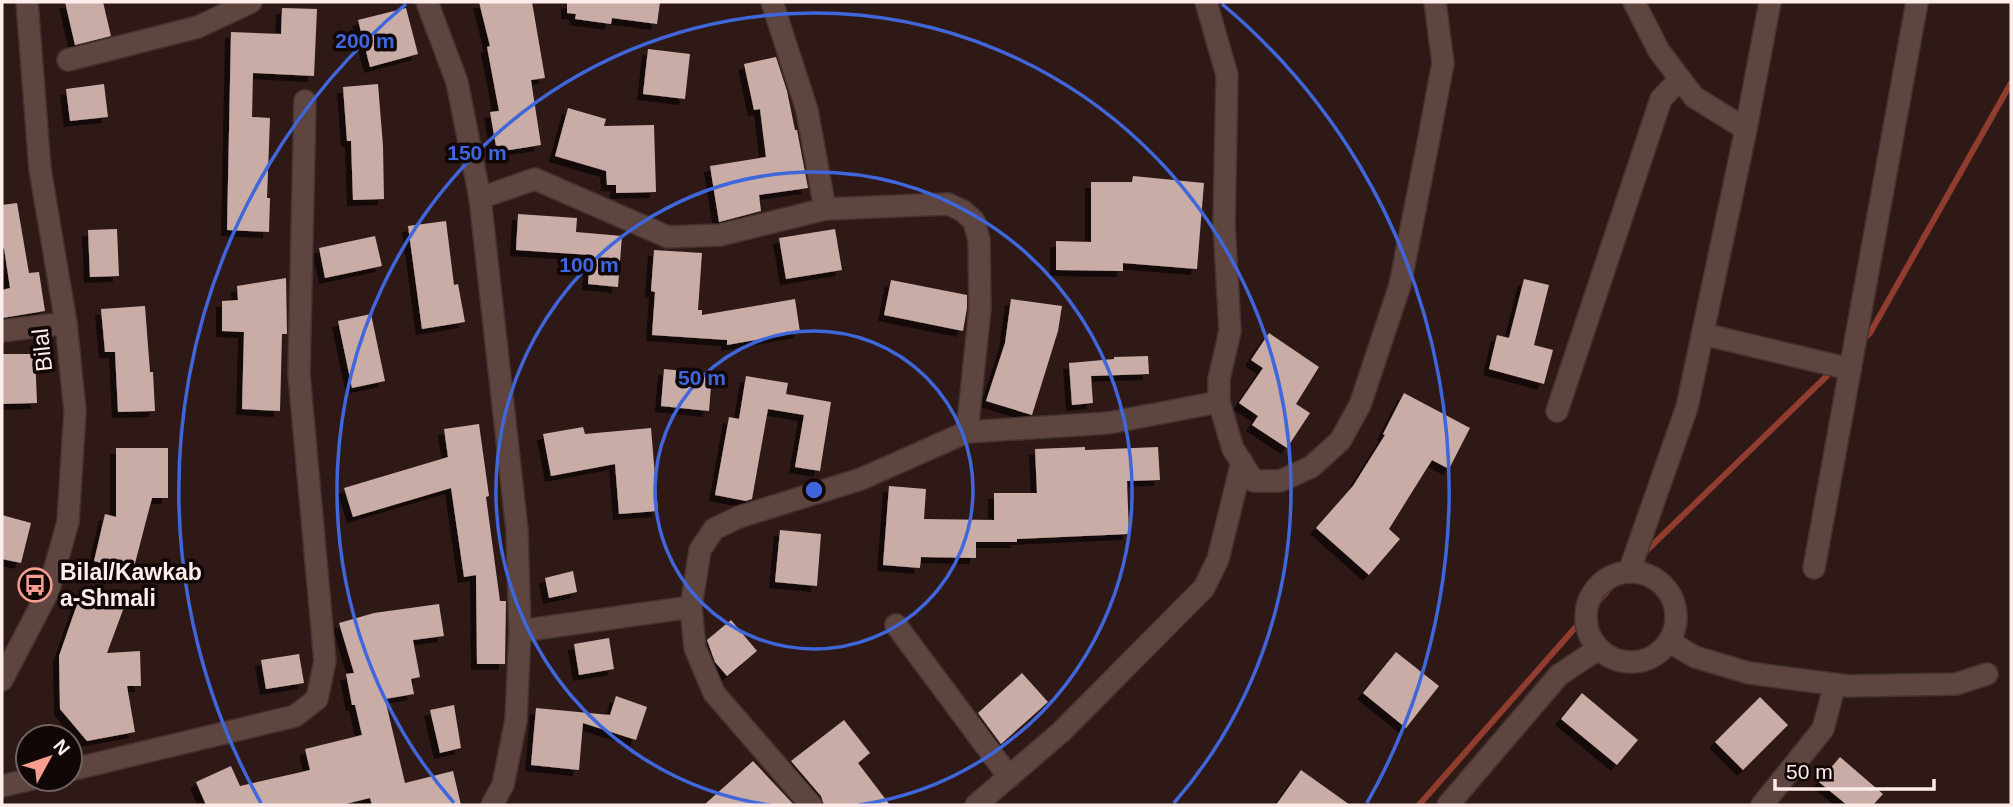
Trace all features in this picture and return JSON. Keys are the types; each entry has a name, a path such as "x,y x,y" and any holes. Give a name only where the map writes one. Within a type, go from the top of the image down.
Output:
{"street":[{"name":"Bilal","path":"2,680 48,592 68,522 75,411 66,323 40,169 27,2"},
{"path":"68,60 198,27 251,2"},
{"path":"426,2 457,82 480,198 517,530 520,631 516,720 503,785 492,805"},
{"path":"772,2 807,110 825,209"},
{"path":"1206,2 1227,75 1224,225 1230,331 1219,379 1219,402 1233,449 1254,481 1280,481 1311,467 1340,441 1360,405 1400,285 1443,62 1435,2"},
{"path":"1634,2 1659,51 1694,97 1746,129"},
{"path":"1629,572 1687,407 1770,2"},
{"path":"1814,568 1917,2"},
{"path":"1557,411 1661,99 1680,79"},
{"path":"84,767 295,716 317,699 325,661 299,374 305,101"},
{"path":"480,198 535,179 668,237 720,235 825,209 948,204 963,211 974,221 979,240 980,309 967,432"},
{"path":"2,331 66,323"},
{"path":"1703,334 1850,369"},
{"path":"811,805 714,693 695,648 691,607 700,550 714,529 739,517 860,479 967,432 1108,423 1219,402"},
{"path":"976,805 1061,732 1204,588 1218,559 1242,462"},
{"path":"1629,572 1649,576 1666,588 1673,601 1675,629 1670,642 1658,654 1644,661 1627,663 1611,659 1598,649 1589,634 1585,617 1588,601 1598,586 1612,576 1629,572"},
{"path":"520,631 691,607"},
{"path":"896,625 1009,776"},
{"path":"1670,642 1695,657 1749,673 1848,686 1956,684 1987,674"},
{"path":"1448,805 1559,675 1598,649"},
{"path":"1762,805 1823,729 1835,684"}],"building":[{"path":"65,2 103,2 111,36 75,45"},
{"path":"479,2 532,2 545,78 531,80 541,145 497,152 490,112 499,111 487,47 490,46"},
{"path":"567,2 660,2 657,24 612,18 611,24 575,19 576,14 567,13"},
{"path":"282,8 317,9 314,76 253,73 252,117 270,118 267,198 270,198 269,232 227,230 231,32 281,34"},
{"path":"406,8 418,54 370,67 358,20"},
{"path":"648,49 690,54 685,99 643,94"},
{"path":"776,57 797,130 808,188 759,195 761,211 719,222 710,166 766,157 760,109 754,110 744,64"},
{"path":"104,84 108,117 70,121 66,89"},
{"path":"378,84 384,199 353,200 351,141 347,141 343,87"},
{"path":"568,108 606,119 604,126 654,125 656,192 616,193 616,185 607,185 606,171 555,156"},
{"path":"1133,176 1204,183 1197,269 1123,263 1123,271 1056,270 1056,241 1091,242 1091,182 1132,182"},
{"path":"17,203 29,273 39,272 45,311 2,318 2,290 10,288 4,248 2,249 2,205"},
{"path":"518,214 577,218 576,232 622,236 618,287 588,284 590,255 516,250"},
{"path":"446,221 454,285 458,284 465,322 422,329 408,226"},
{"path":"117,229 119,276 90,277 88,230"},
{"path":"835,229 842,270 786,279 779,238"},
{"path":"375,236 382,266 325,278 319,248"},
{"path":"654,250 702,253 698,310 702,310 702,315 795,299 800,332 727,345 727,340 652,335"},
{"path":"286,278 287,334 282,334 280,411 242,409 244,332 222,331 222,301 238,300 237,286"},
{"path":"1524,279 1549,285 1534,345 1553,350 1544,384 1489,369 1497,335 1509,338"},
{"path":"891,280 967,295 963,331 884,315"},
{"path":"1011,299 1062,306 1058,331 1032,415 986,401 1005,343"},
{"path":"145,306 155,411 118,412 115,352 105,352 101,309"},
{"path":"371,314 385,381 352,388 338,321"},
{"path":"1269,333 1319,367 1296,404 1310,413 1287,448 1252,425 1258,416 1239,403 1263,368 1251,360"},
{"path":"2,354 35,354 37,403 2,404"},
{"path":"1148,356 1149,374 1091,376 1093,403 1072,405 1069,363"},
{"path":"664,369 712,374 709,411 661,406"},
{"path":"746,376 788,383 786,394 831,402 820,471 795,467 804,415 768,409 752,499 746,501 715,495 729,417 739,419"},
{"path":"1404,393 1470,428 1449,469 1432,460 1389,529 1400,539 1369,575 1316,528 1353,486 1385,435 1383,434"},
{"path":"479,424 500,601 506,601 505,664 477,664 476,575 464,577 451,488 353,517 344,488 448,457 444,429"},
{"path":"583,427 585,434 651,428 658,511 619,514 615,464 551,476 543,434"},
{"path":"1085,447 1085,450 1158,447 1160,480 1127,481 1129,534 1017,539 1017,542 976,542 976,558 921,557 920,568 883,565 889,486 926,489 924,519 994,520 994,493 1037,493 1035,449"},
{"path":"116,448 168,448 168,498 152,498 133,571 94,561 105,514 116,517"},
{"path":"2,515 31,523 21,563 2,559"},
{"path":"780,530 821,534 817,586 775,582"},
{"path":"573,571 577,592 549,598 545,578"},
{"path":"130,591 107,653 140,651 141,686 127,686 135,732 87,741 84,737 84,723 72,723 60,709 59,656 80,596"},
{"path":"439,604 444,636 413,640 420,677 411,679 414,694 385,699 405,783 453,771 461,805 372,805 370,798 341,805 206,805 196,782 231,766 240,786 310,770 305,749 362,735 346,674 354,673 339,623 374,613"},
{"path":"731,620 757,651 727,676 715,662 707,640"},
{"path":"609,638 614,669 579,675 574,644"},
{"path":"1396,652 1439,686 1406,728 1363,693"},
{"path":"299,654 304,683 266,689 261,660"},
{"path":"1022,673 1048,702 1001,744 978,713"},
{"path":"1582,693 1638,740 1617,765 1561,719"},
{"path":"616,696 647,707 636,740 583,723 579,770 531,765 536,708 610,715"},
{"path":"1760,697 1788,725 1743,770 1715,742"},
{"path":"454,705 461,748 440,753 430,710"},
{"path":"844,720 870,753 858,763 890,805 824,805 821,796 791,761"},
{"path":"1840,757 1883,794 1873,805 1847,805 1819,782"},
{"path":"753,761 794,805 704,805"},
{"path":"1301,770 1350,805 1276,805"}],"waterway":[{"path":"1862,341 1870,333 2011,83"},
{"path":"1644,553 1832,371"},
{"path":"1419,805 1626,570"}],"place":[{"name":"Bilal/Kawkab a-Shmali","path":"35,585"}]}
